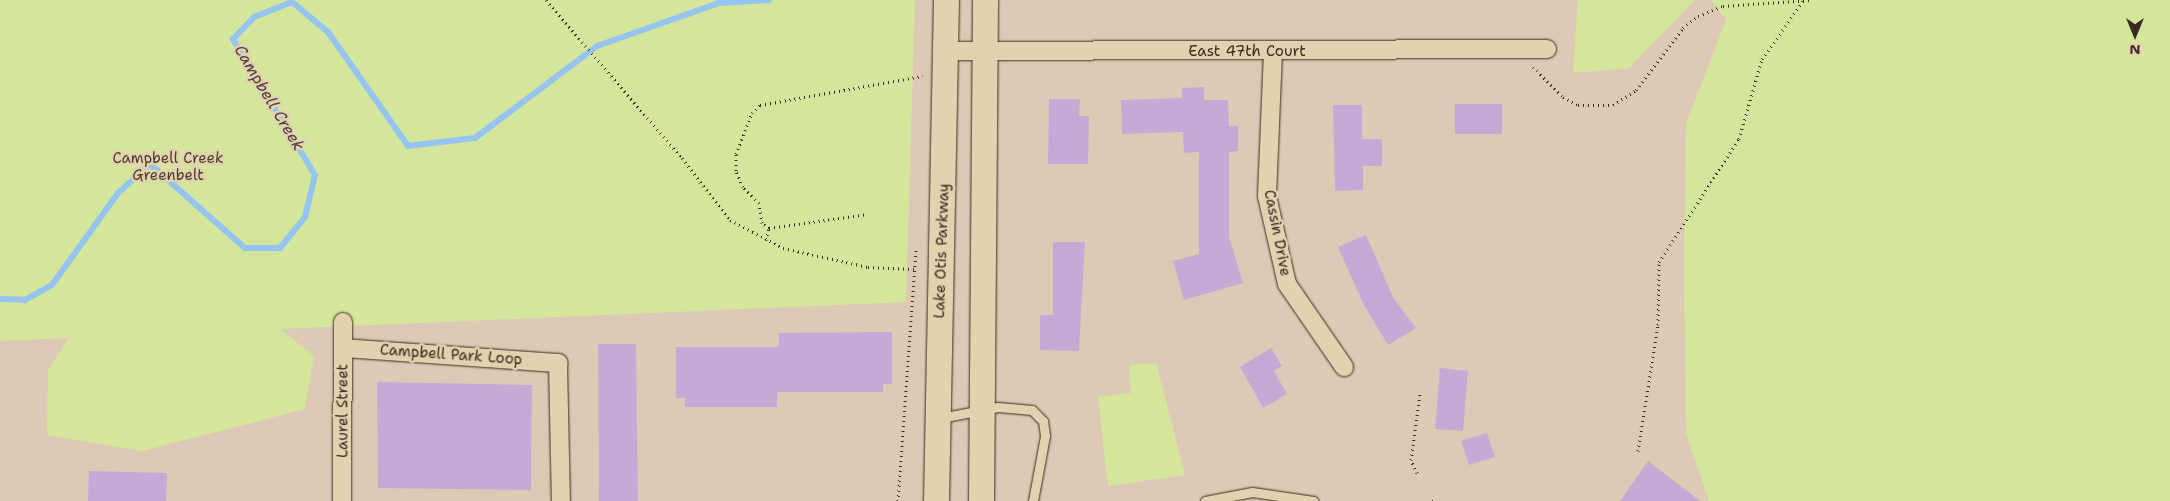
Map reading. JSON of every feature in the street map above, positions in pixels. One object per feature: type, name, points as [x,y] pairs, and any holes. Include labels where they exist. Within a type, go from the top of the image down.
[{"type":"main road","name":"Lake Otis Parkway","points":[[936,501],[940,418],[946,0]]},
{"type":"main road","points":[[981,501],[980,414],[985,0]]},
{"type":"street","name":"East 47th Court","points":[[946,51],[1273,52],[1547,49]]},
{"type":"street","name":"Cassin Drive","points":[[1273,52],[1267,196],[1287,284],[1344,367]]},
{"type":"street","name":"Laurel Street","points":[[342,501],[344,322]]},
{"type":"street","name":"Campbell Park Loop","points":[[343,348],[558,363],[562,501]]},
{"type":"lane","points":[[940,418],[980,414],[998,407],[1032,410],[1043,421],[1043,458],[1033,501]]},
{"type":"lane","points":[[1205,501],[1252,492],[1313,501]]},
{"type":"path","points":[[1521,50],[1563,97],[1601,108],[1636,90],[1683,28],[1698,16],[1723,6],[1811,0]]},
{"type":"path","points":[[546,1],[618,89],[682,158],[730,220],[783,248],[868,267],[914,269]]},
{"type":"path","points":[[1638,451],[1658,324],[1659,262],[1739,139],[1762,59],[1803,1]]},
{"type":"path","points":[[926,67],[926,85]]},
{"type":"path","points":[[868,214],[769,228],[762,223],[759,203],[743,187],[736,171],[736,154],[752,113],[760,105],[926,76]]},
{"type":"path","points":[[766,240],[769,228]]},
{"type":"path","points":[[898,501],[917,240]]},
{"type":"path","points":[[1416,473],[1411,460],[1420,393]]},
{"type":"green space","name":"Campbell Creek Greenbelt","points":[[0,0],[915,0],[906,302],[280,329],[314,356],[305,409],[142,451],[47,435],[48,370],[69,338],[0,341]]},
{"type":"green space","points":[[1578,0],[1695,0],[1629,68],[1573,73]]},
{"type":"green space","points":[[1711,0],[2170,0],[2170,501],[1709,501],[1686,433],[1684,266],[1686,124],[1726,20]]},
{"type":"green space","points":[[1156,363],[1185,475],[1108,486],[1098,397],[1131,393],[1129,365]]},
{"type":"building","points":[[1204,87],[1204,100],[1228,100],[1229,126],[1238,126],[1238,151],[1229,152],[1229,237],[1243,283],[1184,300],[1173,261],[1199,254],[1199,152],[1184,153],[1183,132],[1122,134],[1121,100],[1182,98],[1182,88]]},
{"type":"building","points":[[1049,99],[1080,99],[1079,116],[1089,116],[1088,164],[1048,164]]},
{"type":"building","points":[[1455,104],[1502,104],[1502,134],[1455,134]]},
{"type":"building","points":[[1333,105],[1362,105],[1362,139],[1382,139],[1382,166],[1363,166],[1363,190],[1335,191]]},
{"type":"building","points":[[1366,235],[1394,299],[1416,328],[1388,345],[1364,305],[1338,247]]},
{"type":"building","points":[[1053,242],[1085,242],[1079,351],[1040,350],[1040,315],[1053,315]]},
{"type":"building","points":[[892,332],[892,384],[883,384],[883,392],[777,392],[777,407],[685,407],[685,398],[676,398],[676,347],[779,347],[779,333]]},
{"type":"building","points":[[598,344],[636,344],[638,501],[599,501]]},
{"type":"building","points":[[1271,348],[1282,366],[1274,371],[1287,394],[1263,408],[1240,367]]},
{"type":"building","points":[[1440,368],[1468,371],[1463,431],[1435,429]]},
{"type":"building","points":[[377,382],[532,385],[531,490],[378,488]]},
{"type":"building","points":[[1487,433],[1495,457],[1469,465],[1461,441]]},
{"type":"building","points":[[1648,461],[1700,501],[1620,501]]},
{"type":"building","points":[[89,471],[167,473],[166,501],[88,501]]},
{"type":"waterway","name":"Campbell Creek","points":[[0,299],[25,300],[52,285],[118,193],[150,164],[245,248],[280,248],[305,217],[315,175],[233,39],[254,17],[292,2],[328,32],[408,146],[475,138],[597,46],[719,3],[769,0]]}]
